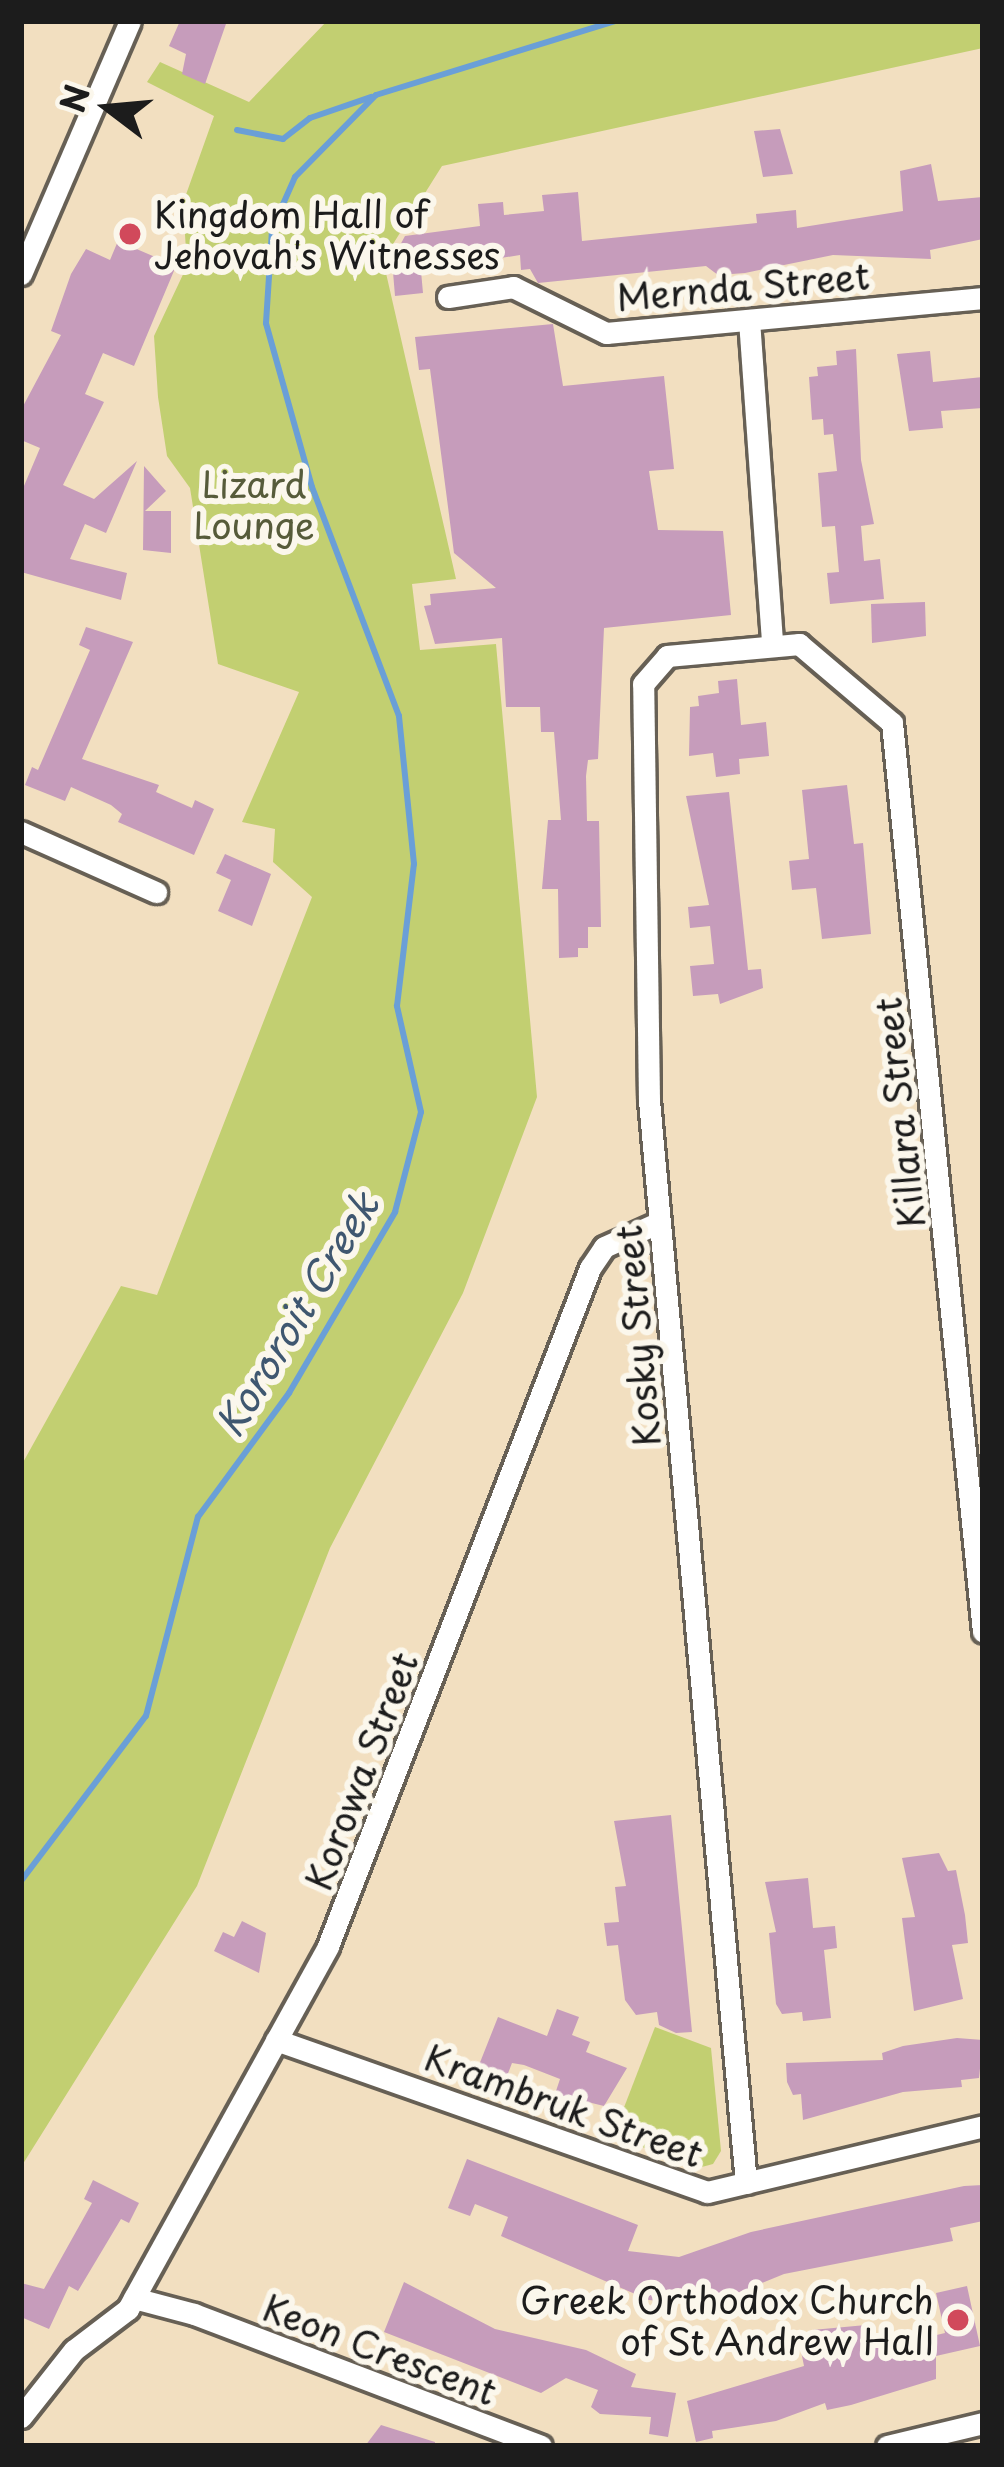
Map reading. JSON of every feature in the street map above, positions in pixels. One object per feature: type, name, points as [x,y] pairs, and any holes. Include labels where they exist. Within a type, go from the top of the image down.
[{"type":"street","points":[[21,274],[130,21]]},
{"type":"street","name":"Mernda Street","points":[[448,297],[513,287],[606,333],[983,298]]},
{"type":"street","points":[[749,320],[780,642]]},
{"type":"street","name":"Kosky Street","points":[[752,2182],[661,1233],[647,1032],[643,684],[667,656],[780,642]]},
{"type":"street","name":"Killara Street","points":[[780,642],[882,707],[896,739],[983,1631]]},
{"type":"street","points":[[21,832],[156,892]]},
{"type":"street","name":"Korowa Street","points":[[21,2417],[67,2357],[116,2323],[138,2290],[328,1946],[604,1247],[661,1233]]},
{"type":"street","name":"Krambruk Street","points":[[281,2031],[336,2058],[676,2186],[707,2192],[983,2126]]},
{"type":"street","name":"Keon Crescent","points":[[138,2290],[542,2446]]},
{"type":"street","points":[[887,2446],[983,2423]]},
{"type":"green space","name":"Lizard Lounge","points":[[327,21],[983,21],[983,48],[442,166],[383,260],[456,579],[412,584],[420,650],[496,644],[537,1097],[463,1293],[330,1548],[197,1886],[21,2167],[21,1466],[121,1286],[157,1295],[312,897],[273,862],[275,829],[242,822],[299,692],[218,664],[190,488],[167,456],[158,397],[154,336],[187,266],[183,203],[214,116],[147,82],[160,62],[249,102]]},
{"type":"green space","points":[[655,2027],[711,2048],[721,2151],[713,2164],[698,2168],[613,2136]]},
{"type":"building","points":[[180,21],[227,21],[205,84],[182,74],[186,54],[169,46]]},
{"type":"building","points":[[780,129],[793,174],[763,177],[754,131]]},
{"type":"building","points":[[931,164],[938,201],[983,197],[983,239],[930,250],[931,259],[833,255],[745,273],[718,275],[706,266],[538,283],[530,269],[521,270],[520,255],[421,271],[423,293],[395,296],[392,260],[405,236],[480,226],[478,204],[503,202],[504,215],[544,211],[542,195],[578,192],[582,241],[757,223],[756,214],[796,210],[797,228],[903,211],[900,171]]},
{"type":"building","points":[[118,241],[176,266],[134,366],[103,353],[85,394],[104,402],[63,485],[94,499],[137,461],[106,533],[85,524],[70,559],[127,573],[121,600],[21,572],[21,493],[40,448],[21,440],[21,410],[61,335],[51,331],[71,274],[86,249],[110,260]]},
{"type":"building","points":[[553,324],[563,386],[664,376],[674,469],[649,471],[658,530],[723,531],[731,615],[604,628],[598,759],[588,760],[586,776],[587,821],[599,821],[601,927],[588,927],[588,948],[578,948],[578,957],[559,958],[558,889],[542,889],[548,820],[561,820],[554,732],[541,732],[540,707],[506,707],[502,638],[435,644],[424,606],[431,605],[430,594],[496,588],[454,553],[430,369],[419,370],[415,337]]},
{"type":"building","points":[[856,349],[861,460],[874,524],[861,526],[864,561],[880,559],[884,599],[830,604],[827,573],[839,572],[835,526],[822,527],[818,473],[837,471],[833,434],[824,435],[823,419],[812,420],[809,377],[818,376],[817,367],[837,365],[836,351]]},
{"type":"building","points":[[930,351],[933,382],[983,377],[983,408],[941,411],[943,428],[909,431],[897,354]]},
{"type":"building","points":[[144,466],[166,491],[145,511],[171,511],[171,553],[143,550]]},
{"type":"building","points":[[925,602],[926,636],[872,643],[871,604]]},
{"type":"building","points":[[86,627],[133,642],[82,759],[159,785],[156,792],[192,808],[195,800],[214,809],[194,855],[118,822],[122,814],[111,805],[71,787],[65,801],[25,785],[32,767],[38,770],[90,650],[79,645]]},
{"type":"building","points":[[737,679],[741,725],[766,722],[769,756],[739,759],[740,774],[716,777],[713,753],[689,756],[690,707],[699,706],[698,696],[719,693],[718,681]]},
{"type":"building","points":[[847,785],[854,844],[863,843],[871,934],[822,939],[816,888],[792,890],[789,861],[809,859],[802,790]]},
{"type":"building","points":[[729,792],[748,970],[761,969],[763,988],[720,1004],[718,994],[693,996],[690,966],[714,964],[710,926],[690,928],[688,907],[709,905],[686,796]]},
{"type":"building","points":[[225,854],[271,874],[252,926],[218,911],[231,880],[216,873]]},
{"type":"building","points":[[671,1815],[692,2032],[676,2033],[659,2025],[657,2012],[636,2015],[625,2000],[618,1945],[607,1946],[604,1923],[619,1922],[615,1887],[626,1886],[614,1821]]},
{"type":"building","points":[[939,1853],[948,1871],[956,1870],[965,1915],[968,1943],[952,1945],[963,1999],[914,2011],[902,1918],[915,1917],[902,1858]]},
{"type":"building","points":[[808,1878],[813,1928],[835,1926],[837,1948],[824,1950],[831,2018],[803,2021],[802,2012],[782,2014],[776,2004],[769,1933],[776,1932],[765,1882]]},
{"type":"building","points":[[242,1921],[266,1933],[259,1973],[214,1951],[223,1932],[234,1937]]},
{"type":"building","points":[[557,2009],[579,2017],[572,2035],[590,2042],[586,2052],[627,2068],[604,2106],[555,2094],[560,2079],[524,2065],[512,2063],[507,2076],[479,2065],[498,2017],[547,2036]]},
{"type":"building","points":[[957,2038],[983,2040],[979,2078],[961,2080],[962,2087],[903,2092],[803,2120],[801,2094],[793,2095],[787,2082],[786,2063],[883,2060],[882,2053],[903,2046]]},
{"type":"building","points":[[467,2159],[638,2225],[628,2251],[679,2257],[751,2232],[964,2186],[983,2185],[983,2221],[950,2228],[953,2241],[784,2274],[705,2306],[649,2300],[501,2236],[508,2217],[475,2204],[470,2216],[448,2208]]},
{"type":"building","points":[[93,2180],[139,2203],[129,2223],[121,2219],[78,2291],[69,2286],[49,2329],[21,2317],[21,2283],[44,2289],[92,2203],[84,2199]]},
{"type":"building","points":[[404,2282],[495,2329],[586,2350],[636,2374],[631,2387],[676,2393],[668,2437],[649,2434],[651,2417],[600,2414],[591,2407],[598,2390],[566,2378],[541,2393],[384,2332]]},
{"type":"building","points":[[967,2286],[980,2346],[936,2356],[936,2379],[851,2405],[827,2410],[825,2403],[776,2421],[712,2431],[713,2438],[696,2442],[687,2401],[804,2366],[800,2346],[814,2342],[812,2330],[866,2325],[871,2346],[882,2348],[945,2333],[936,2293]]},
{"type":"building","points":[[381,2425],[435,2442],[435,2446],[365,2446]]},
{"type":"waterway","name":"Kororoit Creek","points":[[21,1881],[146,1716],[198,1517],[289,1393],[395,1212],[421,1112],[397,1006],[414,864],[399,716],[312,487],[266,323],[272,229],[295,177],[376,95],[615,21]]},
{"type":"waterway","points":[[237,130],[283,139],[310,118],[371,97]]},
{"type":"place","name":"Kingdom Hall of Jehovah's Witnesses","points":[[130,234]]},
{"type":"place","name":"Greek Orthodox Church of St Andrew Hall","points":[[958,2320]]}]
